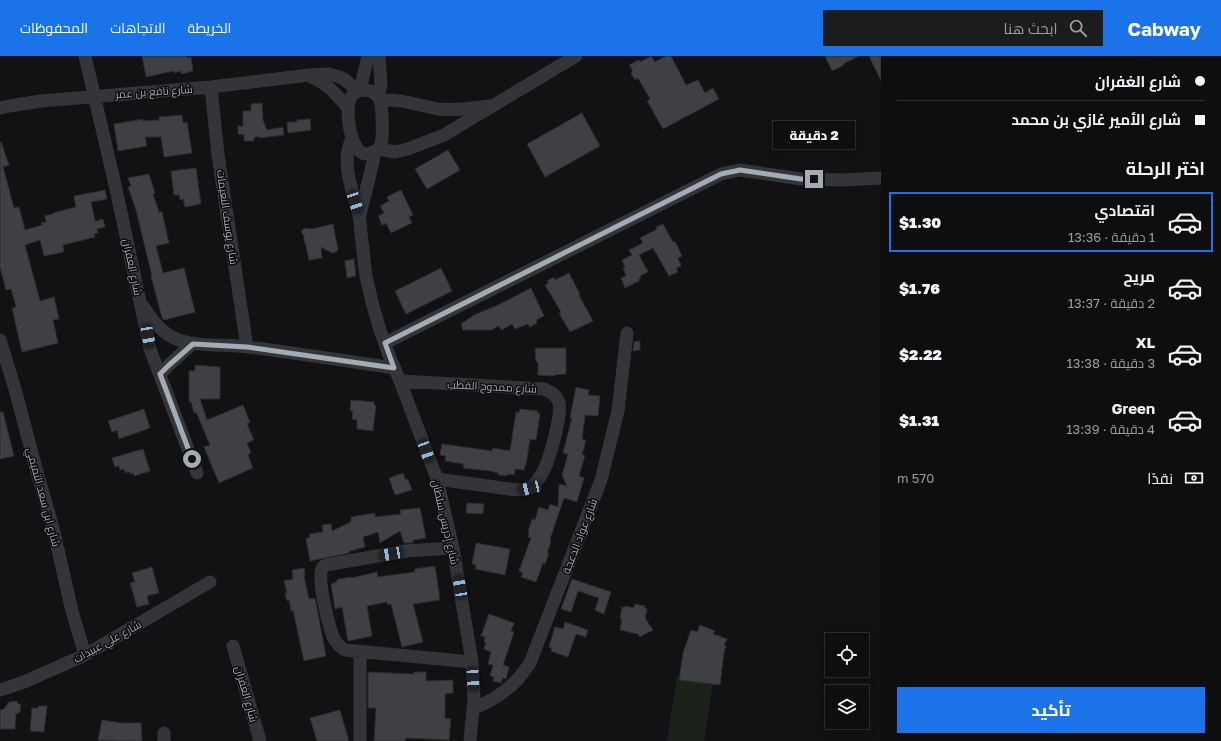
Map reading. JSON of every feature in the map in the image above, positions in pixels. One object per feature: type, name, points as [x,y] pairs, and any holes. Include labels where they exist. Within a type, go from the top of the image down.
[{"type":"street","name":"شارع الغفران","points":[[85,56],[132,258],[150,349],[197,473]]},
{"type":"street","points":[[368,56],[359,91],[350,99],[348,108],[354,145],[360,152],[366,154],[376,150],[395,152],[408,149],[444,135],[576,56]]},
{"type":"street","points":[[379,56],[381,84],[379,98],[408,101],[438,109],[449,110],[492,106]]},
{"type":"street","name":"شارع نافع بن عمر","points":[[0,108],[41,101],[211,87],[328,74],[344,79],[359,91],[370,91],[379,98]]},
{"type":"street","points":[[309,75],[331,88],[348,108]]},
{"type":"street","name":"شارع يوسف النعيمات","points":[[211,87],[218,155],[247,347]]},
{"type":"street","name":"شارع إدريس سلطان","points":[[360,217],[376,150],[381,145],[382,133],[379,98]]},
{"type":"street","name":"شارع إدريس سلطان","points":[[352,138],[348,152],[349,178],[360,217],[366,277],[385,343],[437,479],[453,548],[472,662],[474,708],[470,741]]},
{"type":"street","points":[[385,343],[721,174],[740,170],[801,179],[843,180],[881,178]]},
{"type":"street","points":[[141,302],[148,313],[166,332],[174,338],[193,344],[247,347],[394,368]]},
{"type":"street","name":"شارع عواد الدعجة","points":[[474,708],[508,689],[522,676],[530,663],[600,480],[618,411],[627,333]]},
{"type":"street","name":"شارع ابن سعد التميمي","points":[[0,340],[53,528],[72,611],[85,655]]},
{"type":"street","points":[[160,374],[193,344]]},
{"type":"street","name":"شارع ممدوح القطب","points":[[400,381],[544,389],[552,392],[557,397],[560,404],[559,416],[545,469],[530,488],[520,490],[509,489],[437,479]]},
{"type":"street","points":[[453,548],[406,551],[330,563],[323,567],[321,572],[326,614],[332,632],[339,646],[345,650],[472,662]]},
{"type":"street","name":"شارع علي عبيدات","points":[[0,690],[24,682],[85,655],[210,582]]},
{"type":"street","name":"شارع الغفران","points":[[233,646],[260,741]]},
{"type":"street","points":[[360,652],[360,741]]},
{"type":"shaded area","points":[[677,677],[713,683],[704,741],[667,741]]},
{"type":"building","points":[[142,56],[191,57],[193,71],[181,74],[181,71],[174,73],[174,71],[146,77]]},
{"type":"building","points":[[651,56],[655,62],[666,56],[671,56],[686,85],[698,80],[705,93],[713,88],[719,99],[663,129],[647,101],[650,99],[638,78],[635,80],[631,73],[633,71],[629,65],[639,60],[640,62]]},
{"type":"building","points":[[825,56],[859,56],[832,71]]},
{"type":"building","points":[[869,56],[881,56],[881,81]]},
{"type":"building","points":[[262,103],[263,120],[267,130],[283,127],[284,135],[259,138],[259,136],[254,138],[254,141],[244,141],[244,135],[238,134],[238,126],[243,126],[243,111],[251,111],[251,104]]},
{"type":"building","points":[[582,113],[600,146],[545,177],[527,144]]},
{"type":"building","points":[[182,115],[183,123],[187,122],[192,153],[164,157],[161,137],[145,137],[147,146],[118,151],[114,124],[143,119],[143,121],[159,120],[159,117]]},
{"type":"building","points":[[310,119],[311,130],[288,133],[287,122],[297,122],[297,120]]},
{"type":"building","points":[[0,142],[9,165],[3,167],[14,208],[19,207],[25,230],[42,225],[41,223],[46,222],[45,216],[76,207],[74,196],[105,190],[107,199],[91,202],[95,221],[103,219],[105,227],[97,229],[98,233],[94,234],[95,237],[63,245],[64,252],[44,256],[40,240],[25,245],[40,301],[54,297],[59,319],[53,320],[58,343],[22,352],[12,308],[16,307],[11,289],[6,290],[0,267]]},
{"type":"building","points":[[448,150],[460,170],[427,189],[415,169]]},
{"type":"building","points":[[196,168],[201,204],[185,207],[183,199],[180,200],[179,195],[174,195],[171,171]]},
{"type":"building","points":[[149,174],[155,193],[153,194],[159,212],[162,212],[169,243],[156,246],[163,273],[184,268],[195,312],[164,320],[162,318],[151,276],[136,210],[128,187],[131,186],[128,178]]},
{"type":"building","points":[[401,190],[413,215],[409,217],[412,223],[391,233],[386,223],[382,225],[378,216],[384,213],[380,206],[389,201],[387,197]]},
{"type":"building","points":[[333,224],[338,250],[332,253],[321,247],[322,258],[309,260],[304,236],[301,232],[303,229],[312,229]]},
{"type":"building","points":[[663,224],[673,242],[675,241],[682,256],[678,258],[681,266],[676,268],[678,272],[669,276],[653,248],[639,255],[648,272],[640,276],[641,278],[638,280],[639,281],[625,288],[621,278],[626,276],[623,268],[625,267],[622,260],[632,255],[629,250],[643,243],[640,238]]},
{"type":"building","points":[[354,259],[356,276],[347,278],[345,261]]},
{"type":"building","points":[[441,268],[452,291],[406,314],[395,291]]},
{"type":"building","points":[[569,273],[593,321],[570,332],[559,313],[561,312],[545,285],[549,283],[547,281],[554,277],[555,280]]},
{"type":"building","points":[[531,288],[544,316],[536,320],[537,323],[530,327],[528,324],[515,329],[512,324],[502,330],[498,326],[492,330],[463,330],[461,324],[474,315],[498,305]]},
{"type":"building","points":[[640,341],[640,350],[633,351],[634,342]]},
{"type":"building","points":[[535,348],[566,348],[566,374],[554,376],[538,375],[538,362],[536,362]]},
{"type":"building","points":[[195,365],[220,367],[220,399],[200,399],[207,420],[243,405],[250,422],[247,424],[254,440],[247,443],[251,453],[248,455],[253,468],[219,483],[204,447],[210,445],[196,412],[194,413],[191,402],[189,402],[189,371],[195,371]]},
{"type":"building","points":[[576,387],[589,390],[588,395],[600,396],[598,416],[585,415],[582,439],[586,440],[582,455],[585,455],[579,476],[584,478],[577,502],[564,498],[551,536],[551,542],[547,553],[549,553],[545,564],[543,563],[536,582],[521,577],[523,573],[519,571],[531,538],[528,537],[528,532],[532,519],[535,520],[539,507],[548,510],[550,504],[558,507],[559,484],[567,486],[562,475],[568,454],[563,453],[572,418],[570,418]]},
{"type":"building","points":[[351,400],[374,402],[374,405],[376,406],[373,431],[357,429],[357,420],[352,419],[353,411],[350,411]]},
{"type":"building","points":[[144,409],[150,428],[119,439],[117,430],[112,432],[108,421]]},
{"type":"building","points":[[520,409],[538,411],[537,413],[540,414],[536,440],[530,439],[524,470],[515,469],[514,475],[498,475],[498,473],[490,471],[463,468],[464,464],[445,461],[446,456],[440,455],[442,444],[492,451],[493,448],[510,451],[516,412],[519,413]]},
{"type":"building","points":[[0,412],[3,412],[14,456],[0,459]]},
{"type":"building","points":[[143,449],[150,471],[134,476],[133,473],[130,474],[129,471],[125,473],[124,469],[120,470],[119,466],[115,467],[112,458]]},
{"type":"building","points":[[403,473],[406,480],[408,479],[412,490],[395,495],[389,478]]},
{"type":"building","points":[[467,503],[484,504],[483,514],[466,513]]},
{"type":"building","points":[[420,508],[426,538],[413,540],[413,543],[404,543],[400,531],[380,543],[378,532],[363,537],[365,547],[350,551],[349,553],[310,561],[306,538],[310,538],[309,534],[323,532],[322,525],[331,524],[332,531],[351,522],[351,517],[375,513],[375,517],[401,514],[400,510]]},
{"type":"building","points":[[476,543],[510,549],[505,575],[475,569],[476,565],[472,564]]},
{"type":"building","points":[[435,566],[440,600],[413,604],[423,642],[402,647],[391,604],[388,605],[387,602],[367,606],[372,636],[348,641],[342,607],[335,609],[331,584],[336,582],[338,579],[351,578],[377,572],[378,577],[415,572],[414,569]]},
{"type":"building","points":[[152,567],[159,593],[147,596],[149,604],[137,607],[130,583],[135,582],[132,573]]},
{"type":"building","points":[[304,568],[304,576],[309,599],[315,598],[326,656],[304,661],[293,610],[291,611],[289,600],[287,601],[285,593],[287,593],[284,581],[293,579],[292,570]]},
{"type":"building","points":[[572,579],[611,592],[604,614],[595,610],[599,598],[578,591],[571,612],[561,609]]},
{"type":"building","points":[[635,604],[645,606],[644,608],[647,609],[645,618],[653,630],[640,637],[638,634],[620,630],[622,607],[624,608],[625,606],[634,608]]},
{"type":"building","points":[[489,614],[514,623],[511,631],[514,632],[503,665],[509,667],[506,679],[503,678],[501,683],[493,681],[494,677],[490,676],[493,665],[488,664],[491,652],[484,649],[486,643],[484,642],[485,637],[481,636]]},
{"type":"building","points":[[565,622],[588,630],[586,637],[576,634],[568,657],[551,651],[552,648],[549,647],[555,627],[563,629]]},
{"type":"building","points":[[700,625],[715,631],[713,634],[727,639],[724,645],[726,646],[720,685],[679,680],[683,653],[691,630],[697,632]]},
{"type":"building","points":[[368,672],[414,674],[414,672],[426,672],[426,681],[453,680],[453,693],[445,694],[445,718],[451,719],[449,740],[406,738],[405,741],[374,741],[376,708],[368,708]]},
{"type":"building","points":[[17,701],[18,704],[21,704],[20,712],[16,714],[15,729],[0,729],[0,710],[4,709],[9,702]]},
{"type":"building","points":[[39,706],[47,706],[44,732],[30,731],[32,708],[38,708]]},
{"type":"building","points":[[340,710],[349,741],[317,741],[310,718]]},
{"type":"building","points":[[102,720],[122,723],[141,723],[142,741],[98,740]]},
{"type":"route","points":[[192,459],[160,374],[193,344],[247,347],[394,368],[385,343],[721,174],[740,170],[801,179],[814,179]]}]
